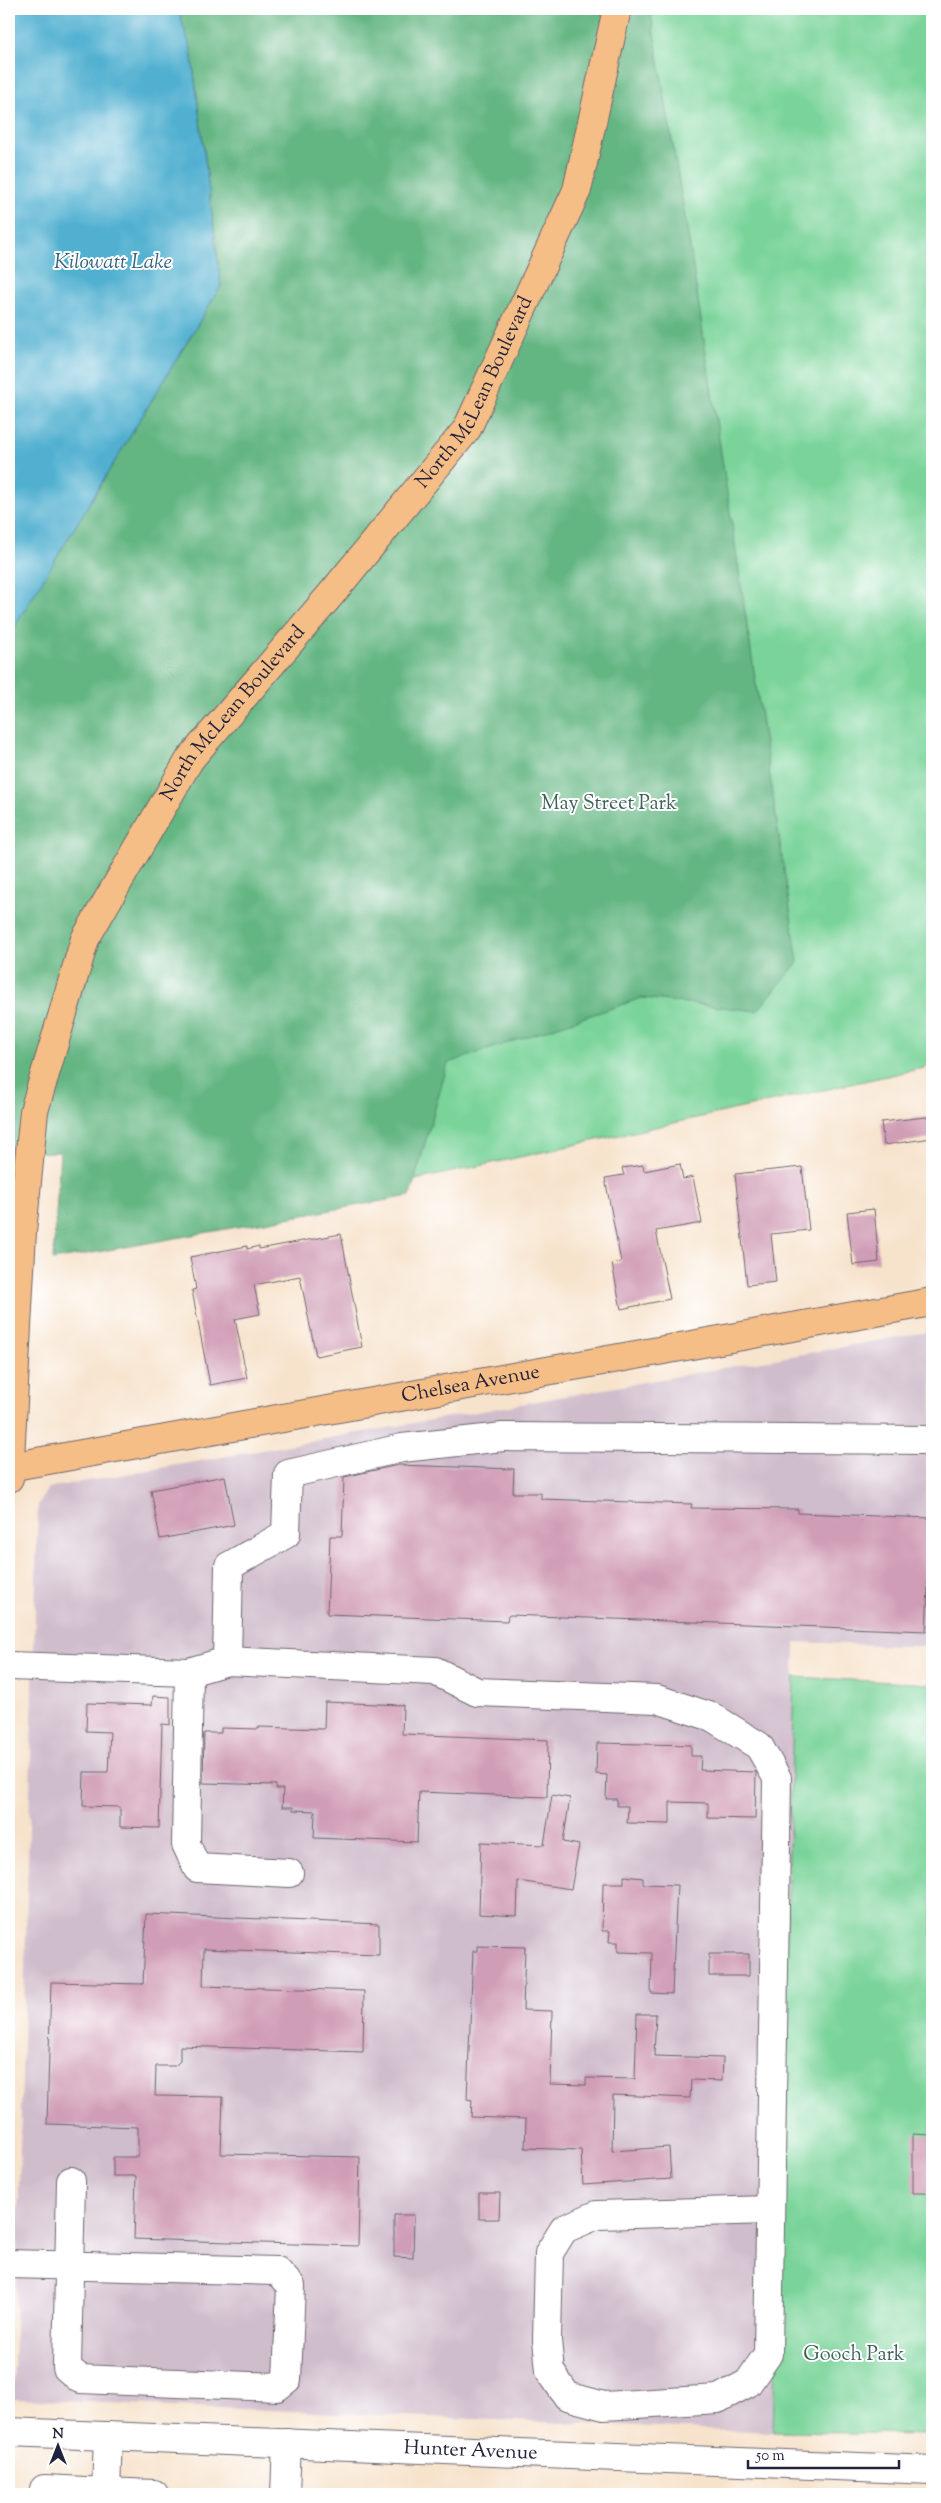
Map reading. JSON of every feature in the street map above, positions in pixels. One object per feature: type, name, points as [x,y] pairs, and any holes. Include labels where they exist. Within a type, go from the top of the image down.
[{"type":"main road","name":"North McLean Boulevard","points":[[9,1478],[22,1232],[34,1111],[85,939],[190,759],[333,592],[467,428],[576,190],[617,9]]},
{"type":"main road","name":"Chelsea Avenue","points":[[9,1467],[932,1302]]},
{"type":"street","points":[[227,1661],[229,1566],[286,1534],[288,1474],[402,1448],[503,1437],[932,1440]]},
{"type":"street","points":[[9,1666],[189,1672],[227,1661],[435,1671],[477,1692],[657,1699],[712,1717],[759,1746],[777,1778],[768,2354],[748,2383],[718,2399],[604,2406],[568,2396],[550,2371],[547,2340],[549,2253],[564,2229],[597,2215],[770,2210]]},
{"type":"street","points":[[189,1672],[186,1844],[197,1868],[289,1873]]},
{"type":"street","points":[[9,2264],[70,2266],[277,2270],[291,2286],[287,2379],[277,2387],[80,2379],[67,2368],[70,2266],[71,2181]]},
{"type":"street","name":"Hunter Avenue","points":[[9,2432],[932,2470]]},
{"type":"street","points":[[106,2493],[108,2436]]},
{"type":"street","points":[[285,2494],[287,2443]]},
{"type":"street","points":[[44,2489],[154,2494]]},
{"type":"shaded area","points":[[932,1331],[932,1647],[795,1642],[773,2432],[13,2399],[38,1505],[48,1488]]},
{"type":"green space","points":[[178,9],[650,9],[690,247],[798,962],[757,1011],[642,998],[448,1063],[410,1196],[53,1260],[60,1152],[9,1153],[9,636],[221,286],[191,49]]},
{"type":"green space","name":"May Street Park","points":[[640,9],[932,9],[932,1066],[53,1260]]},
{"type":"green space","name":"Gooch Park","points":[[794,1677],[932,1684],[932,2434],[773,2432]]},
{"type":"water","name":"Kilowatt Lake","points":[[9,9],[178,9],[191,49],[221,286],[9,636]]},
{"type":"building","points":[[932,1117],[932,1138],[884,1145],[881,1122]]},
{"type":"building","points":[[680,1164],[683,1179],[693,1177],[702,1223],[656,1231],[670,1299],[621,1309],[612,1264],[621,1262],[605,1178],[624,1175],[622,1168],[643,1165],[644,1171]]},
{"type":"building","points":[[802,1167],[809,1230],[771,1234],[776,1282],[747,1285],[735,1174]]},
{"type":"building","points":[[874,1209],[879,1262],[853,1265],[847,1212]]},
{"type":"building","points":[[341,1234],[362,1347],[316,1356],[300,1276],[254,1285],[260,1314],[235,1319],[247,1378],[210,1385],[192,1290],[196,1289],[190,1257],[247,1246],[247,1249],[259,1246],[259,1249]]},
{"type":"building","points":[[398,1465],[514,1469],[513,1493],[541,1493],[541,1499],[692,1504],[691,1508],[798,1509],[798,1513],[931,1518],[926,1631],[510,1615],[507,1621],[327,1614],[330,1536],[342,1536],[344,1477]]},
{"type":"building","points":[[225,1476],[234,1525],[160,1539],[151,1490]]},
{"type":"building","points":[[153,1696],[170,1697],[170,1725],[162,1724],[159,1828],[120,1827],[120,1807],[83,1806],[84,1772],[108,1772],[110,1732],[86,1731],[87,1703],[152,1705]]},
{"type":"building","points":[[325,1702],[403,1705],[402,1734],[548,1740],[547,1797],[419,1792],[417,1842],[314,1838],[315,1811],[293,1810],[293,1807],[282,1807],[283,1789],[276,1789],[276,1785],[203,1783],[204,1733],[221,1733],[221,1728],[324,1729]]},
{"type":"building","points":[[597,1743],[691,1745],[691,1756],[701,1756],[700,1770],[756,1772],[755,1819],[708,1818],[708,1803],[670,1802],[670,1824],[627,1823],[628,1806],[617,1806],[617,1799],[606,1799],[607,1775],[596,1774]]},
{"type":"building","points":[[552,1795],[570,1798],[563,1842],[579,1845],[571,1889],[518,1881],[517,1916],[479,1914],[481,1842],[544,1845]]},
{"type":"building","points":[[624,1876],[643,1878],[643,1884],[677,1885],[672,1994],[651,1993],[652,1953],[618,1952],[618,1942],[609,1942],[610,1931],[602,1931],[603,1883],[624,1883]]},
{"type":"building","points":[[146,1914],[379,1924],[379,1955],[204,1949],[203,1986],[364,1991],[363,2052],[180,2046],[180,2061],[175,2066],[156,2066],[155,2096],[223,2097],[221,2154],[360,2157],[358,2246],[134,2239],[136,2176],[113,2176],[113,2157],[138,2157],[138,2127],[47,2124],[51,1982],[143,1984]]},
{"type":"building","points":[[477,1946],[525,1947],[523,2010],[552,2011],[550,2084],[586,2085],[586,2078],[635,2079],[637,2014],[656,2014],[654,2056],[723,2058],[722,2081],[691,2080],[690,2098],[613,2095],[612,2151],[669,2147],[671,2179],[583,2185],[581,2150],[525,2148],[526,2119],[471,2117],[472,2100],[467,2099],[473,1951],[477,1951]]},
{"type":"building","points":[[709,1954],[749,1954],[749,1976],[709,1976]]},
{"type":"building","points":[[913,2134],[932,2135],[932,2193],[913,2193]]},
{"type":"building","points":[[479,2193],[500,2193],[499,2219],[479,2219]]},
{"type":"building","points":[[394,2215],[414,2215],[413,2258],[394,2257]]}]
